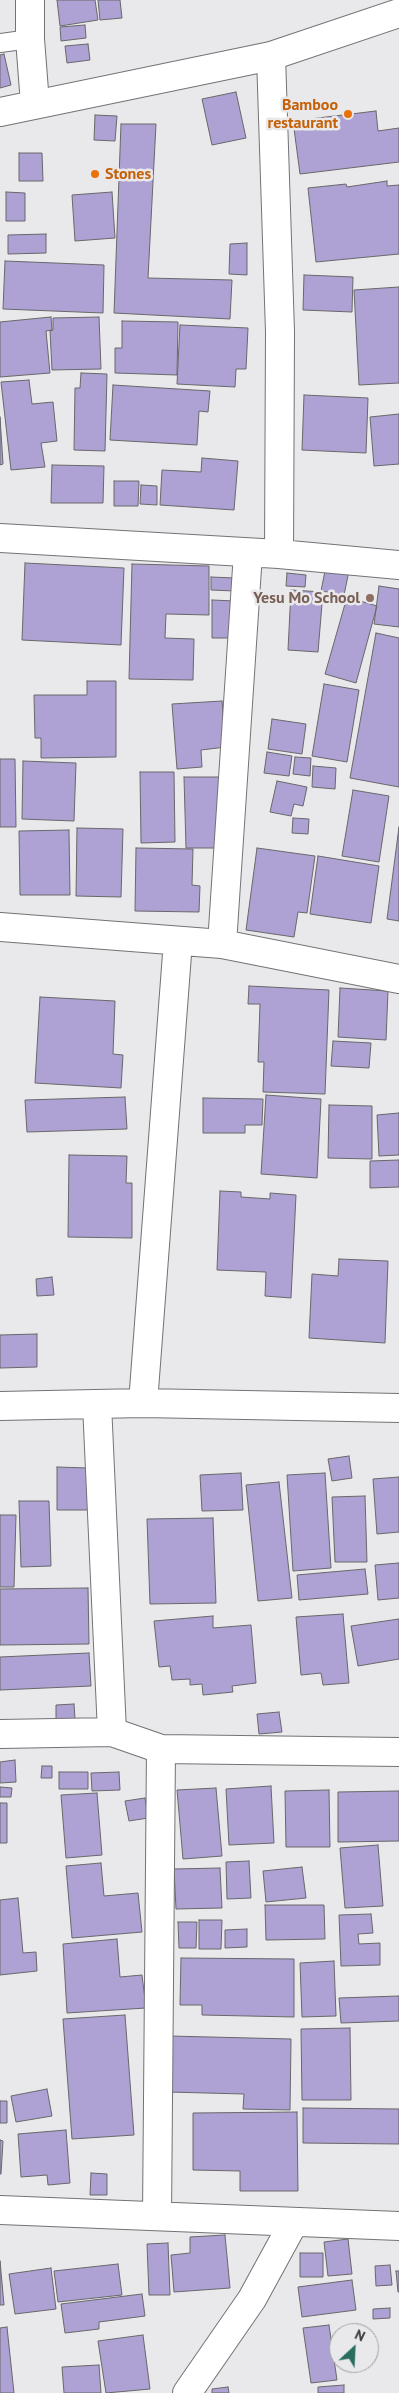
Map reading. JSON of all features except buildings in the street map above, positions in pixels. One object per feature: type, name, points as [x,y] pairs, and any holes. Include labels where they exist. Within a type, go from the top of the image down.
[{"type":"street","points":[[30,0],[30,39],[35,104]]},
{"type":"street","points":[[0,112],[272,56],[399,13]]},
{"type":"street","points":[[272,56],[280,332],[279,554]]},
{"type":"street","points":[[0,538],[279,554],[399,565]]},
{"type":"street","points":[[222,944],[248,553]]},
{"type":"street","points":[[0,927],[222,944],[399,979]]},
{"type":"street","points":[[143,1403],[178,941]]},
{"type":"street","points":[[0,1406],[143,1403],[399,1408]]},
{"type":"street","points":[[97,1404],[112,1732]]},
{"type":"street","points":[[0,1734],[112,1732],[161,1749],[399,1752]]},
{"type":"street","points":[[157,2216],[161,1749]]},
{"type":"street","points":[[0,2210],[399,2226]]},
{"type":"street","points":[[187,2393],[252,2299],[294,2222]]},
{"type":"lane","points":[[0,43],[30,39]]},
{"type":"place","name":"Bamboo restaurant","points":[[348,114]]},
{"type":"place","name":"Stones","points":[[95,174]]},
{"type":"place","name":"Yesu Mo School","points":[[370,598]]}]
